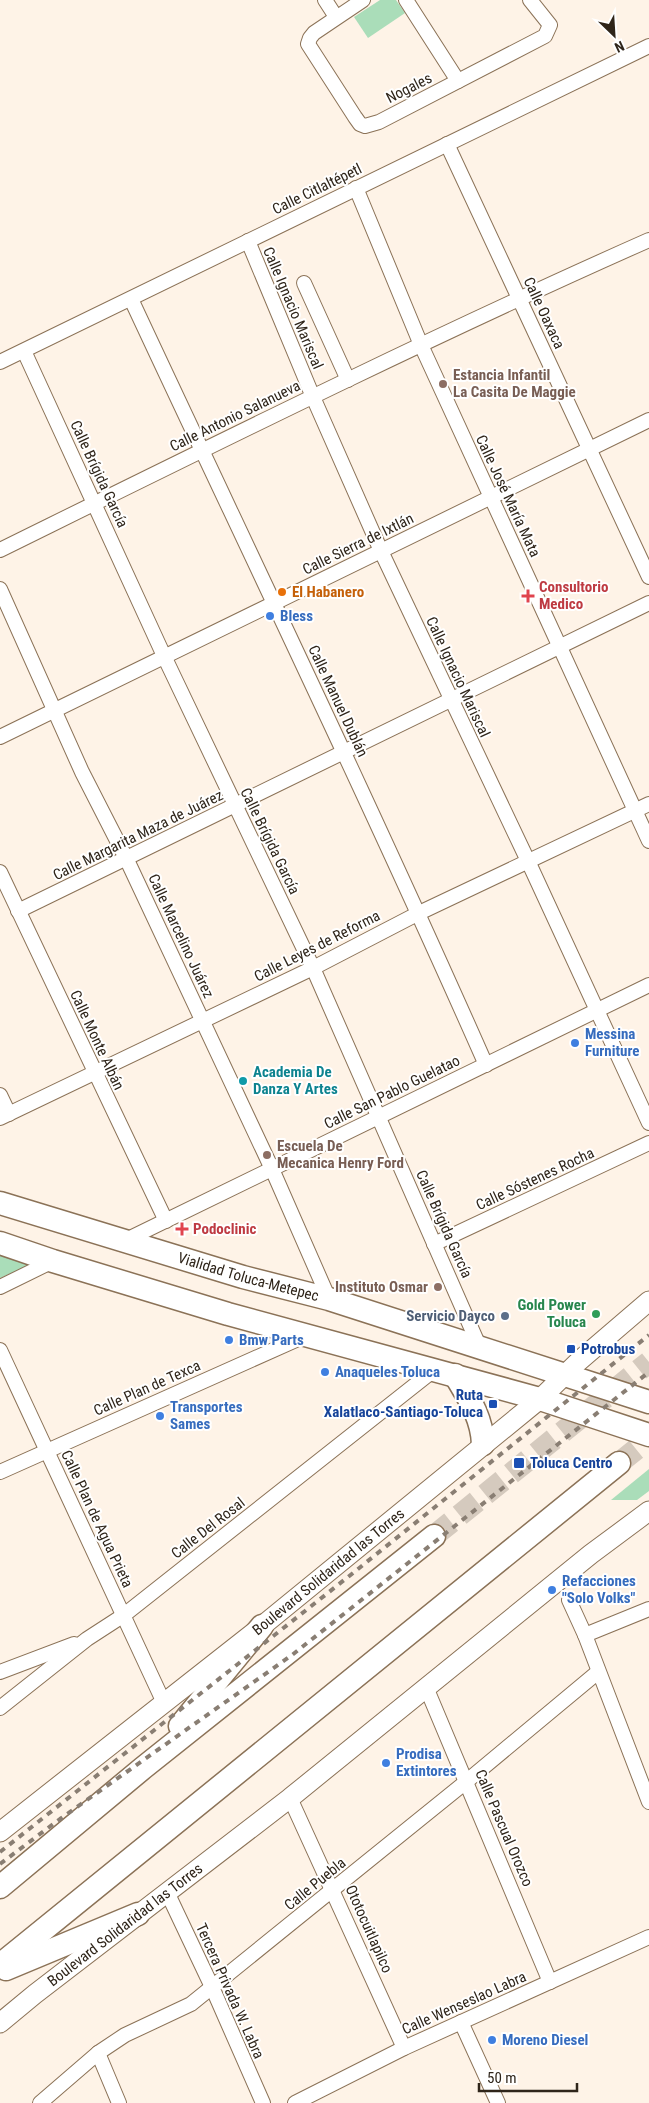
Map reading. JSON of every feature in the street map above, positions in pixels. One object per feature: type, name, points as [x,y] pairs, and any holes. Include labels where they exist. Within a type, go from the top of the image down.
[{"type":"highway","name":"Vialidad Toluca-Metepec","points":[[0,1204],[243,1277],[329,1299],[643,1400]]},
{"type":"highway","points":[[0,1243],[228,1314],[308,1334],[540,1399],[649,1435]]},
{"type":"highway","points":[[444,1372],[476,1411],[482,1432],[483,1444]]},
{"type":"highway","points":[[0,1965],[619,1463]]},
{"type":"highway","points":[[0,1887],[143,1768],[434,1536]]},
{"type":"highway","points":[[143,1768],[262,1626]]},
{"type":"highway","points":[[0,1972],[138,1914]]},
{"type":"main road","name":"Boulevard Solidaridad las Torres","points":[[0,1832],[262,1626],[540,1399],[579,1361],[649,1301]]},
{"type":"main road","name":"Boulevard Solidaridad las Torres","points":[[0,2023],[138,1914],[290,1798],[591,1554],[649,1511]]},
{"type":"street","points":[[325,0],[336,17],[363,0]]},
{"type":"street","points":[[406,0],[458,81]]},
{"type":"street","name":"Nogales","points":[[336,17],[314,33],[308,44],[360,124],[365,126],[379,122],[542,38],[548,32],[550,25],[530,0]]},
{"type":"street","name":"Calle Citlaltépetl","points":[[0,362],[649,46]]},
{"type":"street","name":"Calle Oaxaca","points":[[447,144],[649,577]]},
{"type":"street","name":"Calle José María Mata","points":[[356,188],[421,345],[490,499],[561,647],[649,841]]},
{"type":"street","name":"Calle Antonio Salanueva","points":[[0,550],[201,450],[520,297],[649,240]]},
{"type":"street","name":"Calle Ignacio Mariscal","points":[[248,241],[313,397],[381,552],[528,861],[649,1123]]},
{"type":"street","points":[[304,283],[348,380]]},
{"type":"street","name":"Calle Manuel Dublán","points":[[131,299],[419,913],[486,1064]]},
{"type":"street","name":"Calle Brígida García","points":[[24,351],[164,656],[313,968],[480,1348]]},
{"type":"street","name":"Calle Sierra de Ixtlán","points":[[0,737],[649,420]]},
{"type":"street","name":"Calle Marcelino Juárez","points":[[0,589],[82,772],[127,860],[203,1020],[272,1169],[329,1299]]},
{"type":"street","name":"Calle Margarita Maza de Juárez","points":[[18,911],[127,860],[649,603]]},
{"type":"street","name":"Calle Leyes de Reforma","points":[[4,1116],[313,968],[419,913],[649,804]]},
{"type":"street","name":"Calle Monte Albán","points":[[0,872],[94,1074],[166,1221]]},
{"type":"street","name":"Calle San Pablo Guelatao","points":[[123,1242],[649,985]]},
{"type":"street","points":[[0,1095],[4,1116]]},
{"type":"street","name":"Calle Sóstenes Rocha","points":[[434,1244],[649,1143]]},
{"type":"street","points":[[0,1286],[54,1261]]},
{"type":"street","name":"Calle Plan de Texca","points":[[0,1472],[308,1334]]},
{"type":"street","name":"Calle Plan de Agua Prieta","points":[[0,1350],[164,1703]]},
{"type":"street","name":"Calle Del Rosal","points":[[0,1708],[87,1639],[124,1615],[444,1372]]},
{"type":"street","points":[[569,1600],[585,1635],[598,1672],[644,1776],[649,1802]]},
{"type":"street","points":[[585,1635],[649,1609]]},
{"type":"street","points":[[0,1672],[87,1639]]},
{"type":"street","name":"Calle Puebla","points":[[40,2103],[98,2053],[125,2035],[191,2004],[334,1890],[598,1672]]},
{"type":"street","name":"Calle Pascual Orozco","points":[[426,1687],[550,1982]]},
{"type":"street","name":"Ototocuitlapilco","points":[[290,1798],[334,1890],[404,2048]]},
{"type":"street","name":"Tercera Privada W. Labra","points":[[167,1892],[212,1987],[263,2103]]},
{"type":"street","name":"Calle Wenseslao Labra","points":[[295,2103],[404,2048],[649,1938]]},
{"type":"street","points":[[462,2022],[498,2103]]},
{"type":"street","points":[[98,2053],[119,2103]]},
{"type":"green space","points":[[380,0],[396,0],[405,13],[368,38],[354,17]]},
{"type":"green space","points":[[0,1254],[30,1265],[0,1278]]},
{"type":"green space","points":[[649,1469],[649,1491],[637,1500],[611,1500]]},
{"type":"tunnel","points":[[434,1536],[649,1362]]},
{"type":"tunnel","points":[[619,1463],[649,1439]]},
{"type":"railway","points":[[0,1852],[348,1577],[649,1335]]},
{"type":"railway","points":[[0,1864],[60,1819],[292,1655],[649,1372]]},
{"type":"place","name":"Estancia Infantil La Casita De Maggie","points":[[443,384]]},
{"type":"place","name":"El Habanero","points":[[282,592]]},
{"type":"place","name":"Consultorio Medico","points":[[528,596]]},
{"type":"place","name":"Bless","points":[[270,616]]},
{"type":"place","name":"Messina Furniture","points":[[575,1043]]},
{"type":"place","name":"Academia De Danza Y Artes","points":[[243,1081]]},
{"type":"place","name":"Escuela De Mecanica Henry Ford","points":[[267,1155]]},
{"type":"place","name":"Podoclinic","points":[[182,1229]]},
{"type":"place","name":"Instituto Osmar","points":[[438,1287]]},
{"type":"place","name":"Gold Power Toluca","points":[[596,1314]]},
{"type":"place","name":"Servicio Dayco","points":[[505,1316]]},
{"type":"place","name":"Bmw Parts","points":[[229,1340]]},
{"type":"place","name":"Potrobus","points":[[571,1349]]},
{"type":"place","name":"Anaqueles Toluca","points":[[325,1372]]},
{"type":"place","name":"Ruta Xalatlaco-Santiago-Toluca","points":[[493,1404]]},
{"type":"place","name":"Transportes Sames","points":[[160,1416]]},
{"type":"place","name":"Toluca Centro","points":[[519,1463]]},
{"type":"place","name":"Refacciones \"Solo Volks\"","points":[[552,1590]]},
{"type":"place","name":"Prodisa Extintores","points":[[386,1763]]},
{"type":"place","name":"Moreno Diesel","points":[[492,2040]]}]
